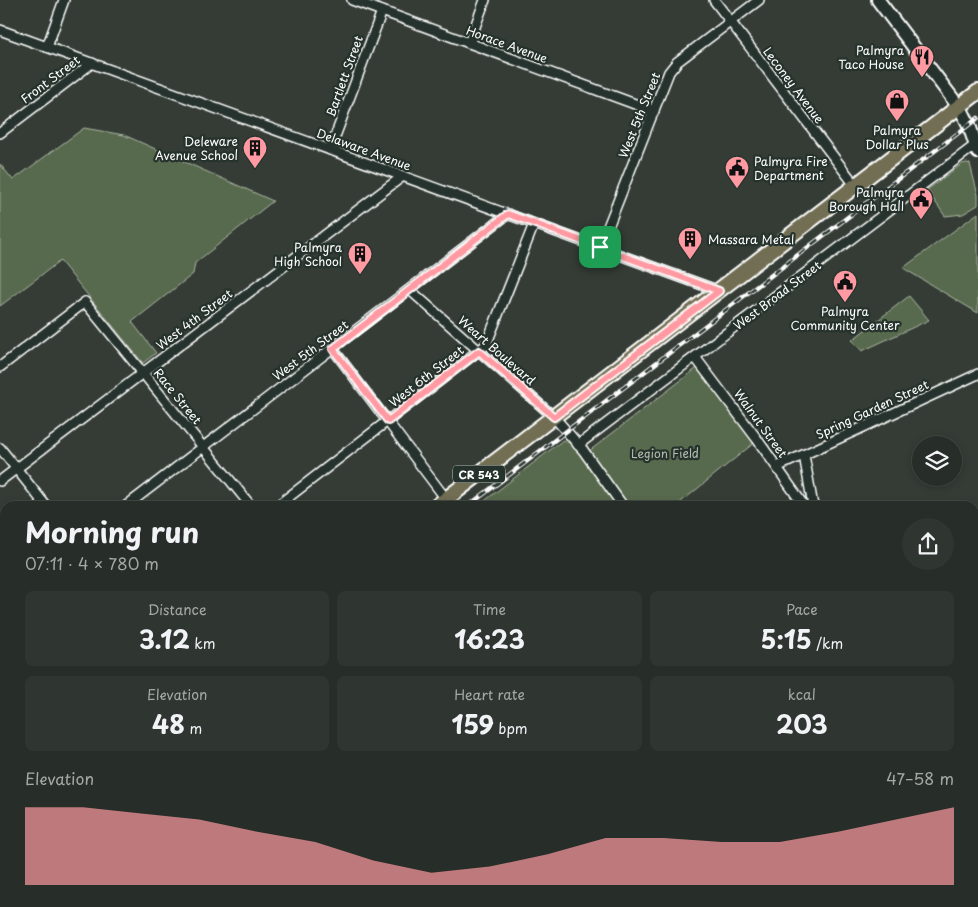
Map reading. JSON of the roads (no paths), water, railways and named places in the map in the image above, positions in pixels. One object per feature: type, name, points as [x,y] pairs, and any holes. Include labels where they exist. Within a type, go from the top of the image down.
[{"type":"main road","name":"CR 543","points":[[443,501],[978,92]]},
{"type":"street","points":[[47,47],[64,0]]},
{"type":"street","name":"Horace Avenue","points":[[352,0],[654,111]]},
{"type":"street","points":[[469,43],[485,0]]},
{"type":"street","name":"Leconey Avenue","points":[[714,0],[855,185]]},
{"type":"street","name":"West 5th Street","points":[[600,247],[669,72],[675,65],[759,0]]},
{"type":"street","points":[[878,0],[959,106],[967,120],[977,146]]},
{"type":"street","name":"Bartlett Street","points":[[330,150],[382,11]]},
{"type":"street","name":"Delaware Avenue","points":[[0,30],[719,291]]},
{"type":"street","name":"Front Street","points":[[0,133],[92,63]]},
{"type":"street","name":"West Broad Street","points":[[578,445],[977,146]]},
{"type":"street","name":"West 4th Street","points":[[0,481],[403,176]]},
{"type":"street","name":"West 5th Street","points":[[133,501],[508,214]]},
{"type":"street","name":"West 6th Street","points":[[284,501],[486,345],[534,224]]},
{"type":"street","name":"Weart Boulevard","points":[[410,290],[554,417],[578,445],[619,501]]},
{"type":"street","name":"Race Street","points":[[0,367],[86,302],[247,501]]},
{"type":"street","points":[[333,349],[388,421],[441,501]]},
{"type":"street","name":"Walnut Street","points":[[695,357],[778,467],[801,501]]},
{"type":"street","name":"Spring Garden Street","points":[[778,467],[978,374]]},
{"type":"street","points":[[0,448],[42,501]]},
{"type":"street","points":[[804,455],[812,501]]},
{"type":"railway","points":[[475,501],[978,118]]},
{"type":"place","name":"Palmyra Taco House","points":[[922,78]]},
{"type":"place","name":"Palmyra Dollar Plus","points":[[897,122]]},
{"type":"place","name":"Deleware Avenue School","points":[[255,169]]},
{"type":"place","name":"Palmyra Fire Department","points":[[737,189]]},
{"type":"place","name":"Palmyra Borough Hall","points":[[921,220]]},
{"type":"place","name":"Massara Metal","points":[[690,260]]},
{"type":"place","name":"Palmyra High School","points":[[360,275]]},
{"type":"place","name":"Palmyra Community Center","points":[[845,303]]},
{"type":"park label","name":"Legion Field","points":[[665,453]]}]
